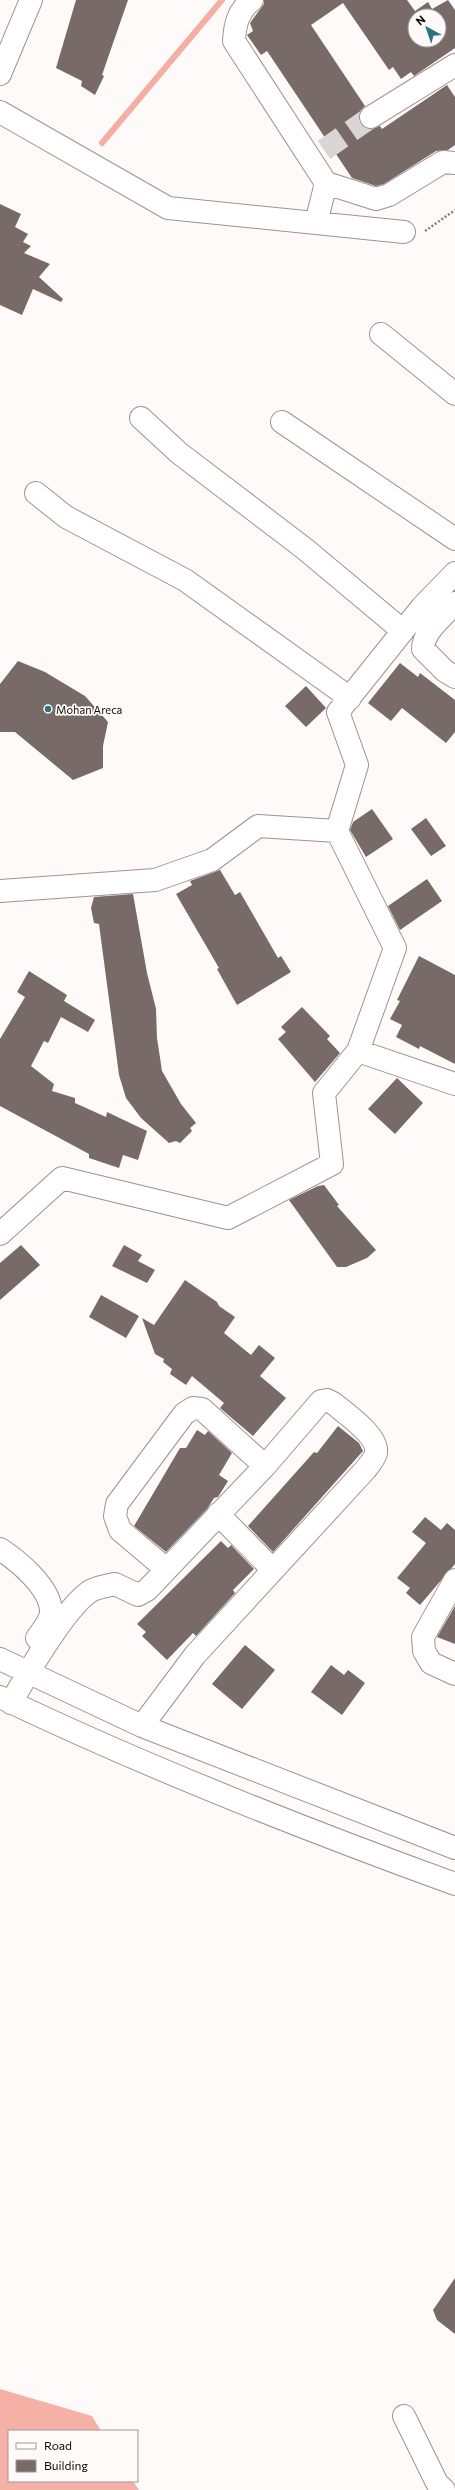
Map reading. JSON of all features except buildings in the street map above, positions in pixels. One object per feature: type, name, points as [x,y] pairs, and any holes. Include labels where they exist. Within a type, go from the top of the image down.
[{"type":"street","points":[[0,74],[31,0]]},
{"type":"street","points":[[252,0],[241,12],[234,25],[234,40],[317,154],[326,183],[316,223]]},
{"type":"street","points":[[371,117],[455,65]]},
{"type":"street","points":[[0,112],[168,208],[404,232]]},
{"type":"street","points":[[326,183],[376,199],[389,195],[443,162],[455,163]]},
{"type":"street","points":[[381,334],[455,394]]},
{"type":"street","points":[[141,418],[180,453],[305,549],[403,631]]},
{"type":"street","points":[[282,422],[455,539]]},
{"type":"street","points":[[36,493],[66,517],[185,580],[350,698]]},
{"type":"street","points":[[0,1234],[62,1178],[228,1218],[332,1164],[324,1093],[358,1051],[395,948],[337,830],[357,765],[338,712],[422,606],[455,573]]},
{"type":"street","points":[[455,603],[426,635],[423,643],[423,649],[445,671],[455,678]]},
{"type":"street","points":[[0,891],[155,880],[212,860],[258,826],[337,830]]},
{"type":"street","points":[[358,1051],[455,1084]]},
{"type":"street","points":[[16,1666],[89,1592],[115,1584],[138,1595],[147,1590],[265,1466],[321,1402],[327,1400],[364,1429],[376,1447],[376,1454],[366,1469],[195,1655],[142,1726]]},
{"type":"street","points":[[166,1569],[120,1530],[115,1516],[117,1504],[184,1414],[193,1408],[202,1409],[265,1466]]},
{"type":"street","points":[[218,1514],[273,1570]]},
{"type":"street","points":[[0,1549],[27,1569],[44,1592],[51,1609],[47,1622],[16,1666],[6,1700],[91,1741],[273,1816],[455,1884]]},
{"type":"street","points":[[455,1580],[423,1637],[424,1651],[431,1663],[455,1674]]},
{"type":"street","points":[[16,1666],[142,1726],[455,1848]]},
{"type":"street","points":[[273,1816],[288,1783]]},
{"type":"street","points":[[404,2416],[437,2483],[444,2490]]},
{"type":"path","points":[[404,232],[427,231],[455,210]]},
{"type":"shaded area","points":[[0,2389],[92,2416],[100,2430],[8,2430],[8,2482],[134,2482],[139,2490],[0,2490]]},
{"type":"waterway","points":[[102,143],[222,0]]},
{"type":"tunnel","points":[[324,150],[371,117]]},
{"type":"place","name":"Mohan Areca","points":[[48,709]]}]
